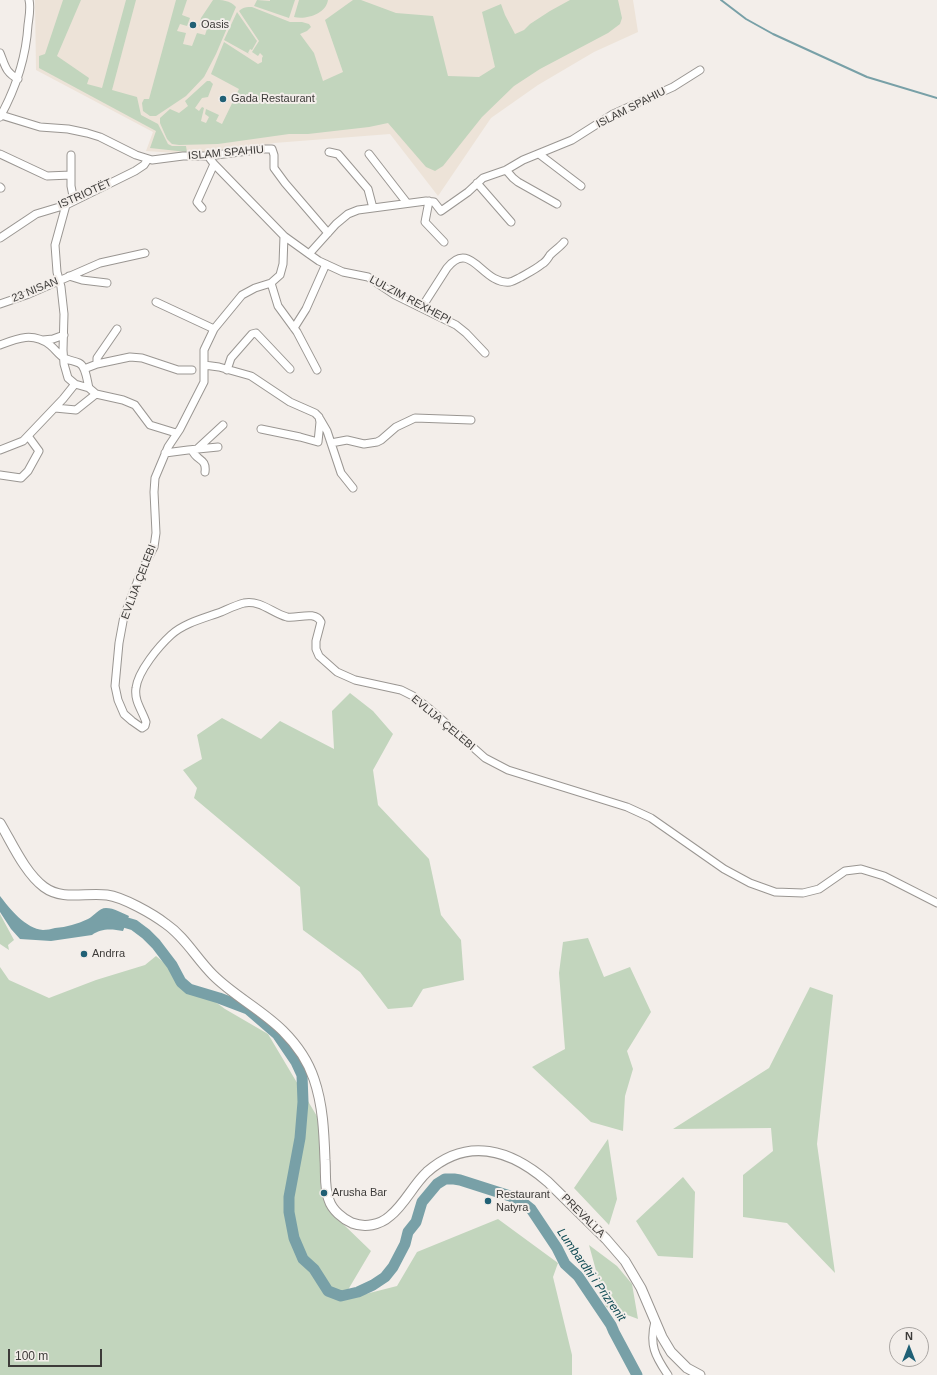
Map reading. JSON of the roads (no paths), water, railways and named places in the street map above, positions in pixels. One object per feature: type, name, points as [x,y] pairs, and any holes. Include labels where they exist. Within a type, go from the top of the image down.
[{"type":"main road","name":"PREVALLA","points":[[0,823],[27,869],[45,888],[64,895],[111,896],[122,899],[166,924],[190,946],[214,976],[262,1012],[288,1037],[307,1062],[313,1076],[324,1129],[327,1196],[332,1206],[347,1220],[352,1223],[366,1226],[389,1218],[427,1172],[441,1162],[454,1156],[470,1151],[484,1150],[501,1154],[516,1160],[536,1172],[548,1182],[606,1239],[625,1261],[636,1279],[671,1352],[687,1368],[700,1375]]},
{"type":"street","points":[[28,0],[30,7],[27,40],[18,79],[1,116],[40,127],[68,129],[87,133],[100,137],[148,159]]},
{"type":"street","points":[[0,53],[2,63],[7,71],[10,75],[18,79]]},
{"type":"street","name":"ISLAM SPAHIU","points":[[429,201],[434,202],[441,211],[468,192],[477,183],[490,175],[506,170],[523,160],[572,140],[613,114],[673,87],[700,70]]},
{"type":"street","name":"ISLAM SPAHIU","points":[[148,159],[157,160],[183,156],[208,156],[272,149],[274,155],[274,168],[328,233]]},
{"type":"street","points":[[329,152],[338,154],[368,189],[373,208]]},
{"type":"street","points":[[0,154],[47,176],[71,175]]},
{"type":"street","points":[[369,154],[407,203]]},
{"type":"street","points":[[539,154],[581,186]]},
{"type":"street","points":[[71,155],[72,196],[74,201]]},
{"type":"street","points":[[208,156],[284,236],[283,264],[280,275],[272,283],[278,306],[294,328],[317,370]]},
{"type":"street","name":"ISTRIOTËT","points":[[0,238],[36,214],[66,205],[138,169],[144,165],[148,159]]},
{"type":"street","points":[[202,208],[197,202],[214,164]]},
{"type":"street","points":[[506,170],[518,182],[557,204]]},
{"type":"street","points":[[477,183],[511,222]]},
{"type":"street","points":[[309,254],[342,218],[348,214],[358,210],[429,201],[425,222],[444,242]]},
{"type":"street","points":[[66,205],[55,245],[57,272],[63,298],[64,364],[68,378],[75,384],[89,388],[96,394],[123,400],[135,405],[150,425],[176,434]]},
{"type":"street","name":"LULZIM REXHEPI","points":[[284,236],[326,264],[343,272],[368,277],[395,295],[422,307],[459,327],[485,353]]},
{"type":"street","points":[[422,307],[450,264],[459,258],[473,261],[482,271],[501,281],[512,282],[544,263],[564,242]]},
{"type":"street","name":"23 NISAN","points":[[0,304],[29,294],[100,263],[145,253]]},
{"type":"street","points":[[294,328],[306,309],[326,264]]},
{"type":"street","name":"23 NISAN","points":[[69,276],[82,280],[107,283]]},
{"type":"street","name":"EVLIJA ÇELEBI","points":[[272,283],[255,288],[242,295],[214,329],[204,350],[204,382],[180,430],[165,453],[155,478],[154,492],[156,533],[154,547],[141,572],[124,616],[116,668],[115,686],[118,700],[124,714],[138,726],[142,728],[145,726],[146,722],[136,699],[135,688],[139,677],[158,650],[172,634],[186,626],[244,603],[260,605],[287,617],[314,616],[321,622],[316,641],[316,650],[319,656],[337,672],[355,680],[387,686],[407,693],[431,710],[485,758],[508,770],[627,806],[651,818],[724,869],[750,883],[775,892],[803,894],[819,889],[845,870],[861,869],[884,876],[937,903]]},
{"type":"street","points":[[156,302],[214,329]]},
{"type":"street","points":[[97,364],[97,358],[117,329]]},
{"type":"street","points":[[227,370],[231,358],[252,334],[256,333],[290,369]]},
{"type":"street","points":[[43,340],[53,339],[64,335]]},
{"type":"street","points":[[0,345],[12,340],[29,337],[36,337],[43,340],[64,358],[81,364],[84,368],[89,388]]},
{"type":"street","points":[[84,368],[130,357],[142,358],[178,370],[192,370]]},
{"type":"street","points":[[204,365],[251,376],[269,387],[275,393],[319,417],[327,431],[341,473],[353,488]]},
{"type":"street","points":[[0,450],[23,441],[53,411],[75,384]]},
{"type":"street","points":[[53,411],[76,410],[96,394]]},
{"type":"street","points":[[261,429],[318,442],[319,417]]},
{"type":"street","points":[[331,443],[347,440],[364,444],[377,442],[396,427],[415,418],[471,420]]},
{"type":"street","points":[[194,450],[223,425]]},
{"type":"street","points":[[0,475],[21,478],[28,471],[39,451],[28,436]]},
{"type":"street","points":[[165,453],[218,447]]},
{"type":"street","points":[[194,450],[194,455],[204,462],[206,467],[205,472]]},
{"type":"street","points":[[655,1321],[652,1332],[652,1344],[656,1356],[668,1375]]},
{"type":"water","points":[[0,896],[13,912],[24,922],[37,929],[43,930],[68,926],[80,922],[88,919],[103,908],[112,909],[129,916],[123,931],[103,930],[92,935],[51,941],[20,939],[11,929],[0,912]]},
{"type":"waterway","points":[[721,0],[746,19],[773,34],[867,77],[937,98]]},
{"type":"waterway","name":"Lumbardhi i Prizrenit","points":[[112,920],[134,925],[146,934],[156,944],[172,965],[181,982],[189,989],[248,1009],[277,1034],[296,1062],[302,1075],[303,1102],[300,1138],[289,1197],[289,1212],[294,1238],[303,1259],[314,1269],[328,1291],[341,1296],[358,1292],[385,1277],[393,1267],[405,1244],[408,1232],[416,1222],[422,1202],[437,1184],[445,1179],[460,1180],[510,1196],[521,1201],[531,1209],[557,1248],[565,1264],[578,1276],[611,1325],[637,1375]]},
{"type":"place","name":"Oasis","points":[[193,25]]},
{"type":"place","name":"Gada Restaurant","points":[[223,99]]},
{"type":"place","name":"Andrra","points":[[84,954]]},
{"type":"place","name":"Arusha Bar","points":[[324,1193]]},
{"type":"place","name":"Restaurant Natyra","points":[[488,1201]]}]
